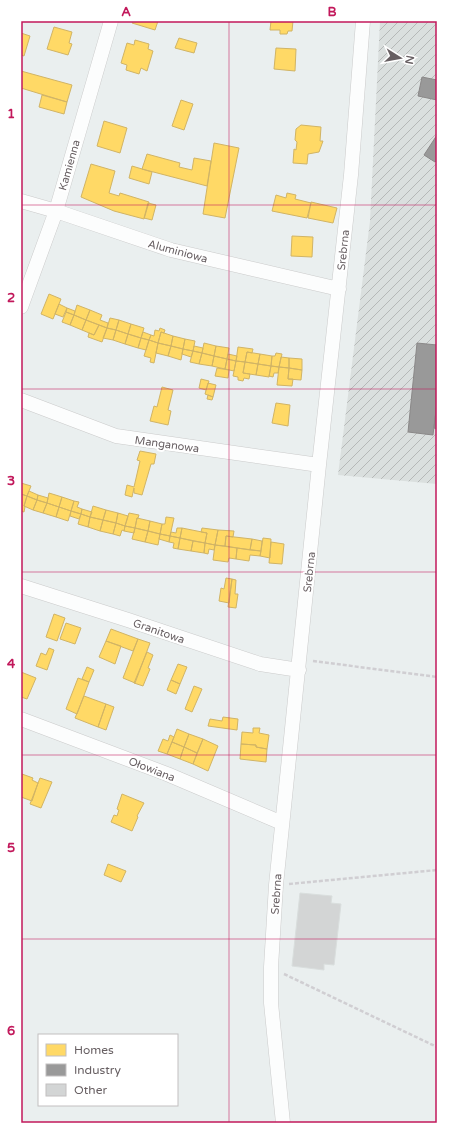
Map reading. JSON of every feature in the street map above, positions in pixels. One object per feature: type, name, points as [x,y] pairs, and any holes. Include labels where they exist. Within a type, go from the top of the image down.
[{"type":"street","name":"Kamienna","points":[[21,307],[56,211],[111,21]]},
{"type":"street","name":"Srebrna","points":[[283,1123],[270,1003],[276,885],[319,465],[351,175],[363,21]]},
{"type":"street","name":"Aluminiowa","points":[[21,201],[56,211],[171,250],[339,289]]},
{"type":"street","name":"Manganowa","points":[[21,400],[116,436],[319,465]]},
{"type":"street","name":"Granitowa","points":[[21,586],[260,664],[299,670]]},
{"type":"street","name":"Ołowiana","points":[[21,719],[167,774],[282,823]]},
{"type":"path","points":[[299,670],[314,661],[437,677]]},
{"type":"path","points":[[276,885],[437,870]]},
{"type":"path","points":[[271,967],[437,1047]]},
{"type":"shaded area","points":[[380,21],[437,21],[437,484],[338,475],[370,221]]},
{"type":"building: Homes","points":[[133,21],[158,21],[155,30],[132,23]]},
{"type":"building: Homes","points":[[271,21],[293,21],[292,31],[288,31],[287,34],[280,34],[280,30],[270,30]]},
{"type":"building: Homes","points":[[54,27],[72,32],[69,43],[72,44],[68,55],[47,49]]},
{"type":"building: Homes","points":[[21,33],[30,36],[24,56],[21,55]]},
{"type":"building: Homes","points":[[179,38],[197,43],[194,53],[175,48]]},
{"type":"building: Homes","points":[[135,40],[149,44],[148,49],[153,51],[147,71],[141,68],[139,74],[126,70],[127,65],[121,63],[127,43],[134,45]]},
{"type":"building: Homes","points":[[276,48],[296,49],[295,71],[274,69]]},
{"type":"building: Homes","points":[[21,71],[72,85],[67,102],[21,88]]},
{"type":"building: Homes","points":[[42,95],[67,102],[64,114],[39,107]]},
{"type":"building: Homes","points":[[181,100],[193,104],[184,130],[172,126]]},
{"type":"building: Homes","points":[[104,121],[127,128],[120,153],[97,146]]},
{"type":"building: Homes","points":[[301,125],[321,127],[320,141],[323,141],[319,152],[308,154],[307,164],[293,163],[294,149],[296,150],[297,142],[295,140],[296,129]]},
{"type":"building: Homes","points":[[214,143],[239,148],[225,218],[203,214]]},
{"type":"building: Homes","points":[[147,154],[180,163],[179,167],[192,170],[194,158],[211,161],[207,186],[142,169]]},
{"type":"building: Homes","points":[[91,164],[115,171],[109,193],[119,196],[120,193],[149,202],[144,219],[114,211],[81,197]]},
{"type":"building: Homes","points":[[132,166],[152,172],[149,184],[129,178]]},
{"type":"building: Homes","points":[[287,193],[296,195],[295,199],[311,203],[307,218],[272,211],[276,195],[286,198]]},
{"type":"building: Homes","points":[[311,202],[337,208],[333,223],[308,218]]},
{"type":"building: Homes","points":[[148,203],[156,205],[152,220],[144,218]]},
{"type":"building: Homes","points":[[292,236],[313,237],[312,257],[291,256]]},
{"type":"building: Homes","points":[[49,294],[61,299],[53,319],[41,314]]},
{"type":"building: Homes","points":[[59,304],[67,308],[63,317],[55,314]]},
{"type":"building: Homes","points":[[77,305],[90,310],[86,320],[74,315]]},
{"type":"building: Homes","points":[[67,308],[75,311],[74,315],[66,312]]},
{"type":"building: Homes","points":[[90,310],[102,315],[100,320],[108,323],[107,328],[86,320]]},
{"type":"building: Homes","points":[[66,312],[74,315],[70,325],[62,322]]},
{"type":"building: Homes","points":[[74,315],[86,320],[82,330],[70,325]]},
{"type":"building: Homes","points":[[110,318],[119,320],[116,330],[107,328]]},
{"type":"building: Homes","points":[[86,320],[99,325],[94,335],[82,330]]},
{"type":"building: Homes","points":[[119,320],[131,324],[128,334],[116,330]]},
{"type":"building: Homes","points":[[131,324],[144,328],[141,338],[128,334]]},
{"type":"building: Homes","points":[[99,325],[107,328],[102,342],[88,337],[89,333],[94,335]]},
{"type":"building: Homes","points":[[107,328],[116,330],[113,340],[103,338]]},
{"type":"building: Homes","points":[[160,328],[165,330],[164,333],[161,332],[158,343],[149,340],[151,335],[154,336],[155,330],[159,331]]},
{"type":"building: Homes","points":[[116,330],[128,334],[125,344],[113,340]]},
{"type":"building: Homes","points":[[143,332],[151,335],[149,340],[141,338]]},
{"type":"building: Homes","points":[[161,332],[173,336],[171,346],[158,343]]},
{"type":"building: Homes","points":[[128,334],[141,338],[138,348],[125,344]]},
{"type":"building: Homes","points":[[173,336],[185,339],[183,349],[171,346]]},
{"type":"building: Homes","points":[[141,338],[149,340],[146,350],[138,348]]},
{"type":"building: Homes","points":[[185,339],[195,341],[193,351],[183,349]]},
{"type":"building: Homes","points":[[149,340],[158,343],[154,363],[150,362],[151,358],[144,356]]},
{"type":"building: Homes","points":[[158,343],[171,346],[168,356],[156,353]]},
{"type":"building: Homes","points":[[204,343],[216,346],[214,356],[202,353]]},
{"type":"building: Homes","points":[[171,346],[183,349],[181,360],[168,356]]},
{"type":"building: Homes","points":[[194,346],[203,348],[202,353],[193,351]]},
{"type":"building: Homes","points":[[216,346],[229,348],[227,359],[214,356]]},
{"type":"building: Homes","points":[[238,347],[253,349],[252,353],[247,352],[245,362],[236,361]]},
{"type":"building: Homes","points":[[183,349],[193,351],[191,357],[182,354]]},
{"type":"building: Homes","points":[[193,351],[202,353],[199,364],[190,362]]},
{"type":"building: Homes","points":[[247,352],[260,354],[258,364],[245,362]]},
{"type":"building: Homes","points":[[202,353],[214,356],[212,366],[199,364]]},
{"type":"building: Homes","points":[[276,353],[282,354],[279,367],[271,366],[272,356],[275,356]]},
{"type":"building: Homes","points":[[228,354],[237,356],[236,361],[227,359]]},
{"type":"building: Homes","points":[[260,354],[272,356],[271,366],[258,364]]},
{"type":"building: Homes","points":[[214,356],[227,359],[225,369],[212,366]]},
{"type":"building: Homes","points":[[281,357],[289,358],[289,368],[279,367]]},
{"type":"building: Homes","points":[[289,358],[302,359],[302,370],[289,368]]},
{"type":"building: Homes","points":[[227,359],[236,361],[234,371],[225,369]]},
{"type":"building: Homes","points":[[236,361],[245,362],[243,373],[250,374],[249,379],[244,378],[243,381],[238,380],[238,377],[233,376]]},
{"type":"building: Homes","points":[[245,362],[258,364],[256,375],[243,373]]},
{"type":"building: Homes","points":[[258,364],[271,366],[269,377],[256,375]]},
{"type":"building: Homes","points":[[271,366],[279,367],[278,373],[274,373],[273,377],[269,376]]},
{"type":"building: Homes","points":[[279,367],[289,368],[288,379],[293,379],[292,386],[277,385]]},
{"type":"building: Homes","points":[[217,368],[229,370],[228,378],[215,376]]},
{"type":"building: Homes","points":[[289,368],[302,370],[301,380],[288,379]]},
{"type":"building: Homes","points":[[201,379],[209,381],[206,390],[199,388]]},
{"type":"building: Homes","points":[[208,383],[216,385],[213,397],[205,394]]},
{"type":"building: Homes","points":[[162,387],[173,390],[168,410],[171,411],[168,425],[150,421],[154,406],[157,407]]},
{"type":"building: Homes","points":[[208,395],[213,397],[212,400],[207,399]]},
{"type":"building: Homes","points":[[276,403],[290,405],[288,426],[272,423]]},
{"type":"building: Homes","points":[[140,451],[156,454],[154,464],[151,464],[142,495],[134,493],[134,488],[132,497],[125,495],[127,485],[134,487],[140,461],[137,460]]},
{"type":"building: Homes","points":[[21,483],[31,486],[27,496],[21,494]]},
{"type":"building: Homes","points":[[29,491],[38,495],[37,500],[27,496]]},
{"type":"building: Homes","points":[[49,493],[62,497],[59,507],[47,503]]},
{"type":"building: Homes","points":[[21,494],[27,496],[24,512],[21,511]]},
{"type":"building: Homes","points":[[38,495],[48,498],[47,503],[37,500]]},
{"type":"building: Homes","points":[[27,496],[37,500],[33,510],[24,506]]},
{"type":"building: Homes","points":[[62,497],[74,501],[71,511],[59,507]]},
{"type":"building: Homes","points":[[37,500],[47,503],[43,513],[33,510]]},
{"type":"building: Homes","points":[[74,501],[79,502],[77,507],[82,509],[81,514],[71,511]]},
{"type":"building: Homes","points":[[47,503],[59,507],[56,517],[43,513]]},
{"type":"building: Homes","points":[[93,506],[106,510],[103,520],[90,517]]},
{"type":"building: Homes","points":[[59,507],[71,511],[68,521],[56,517]]},
{"type":"building: Homes","points":[[82,509],[92,512],[90,517],[81,514]]},
{"type":"building: Homes","points":[[106,510],[118,513],[116,523],[103,520]]},
{"type":"building: Homes","points":[[71,511],[81,514],[79,519],[70,516]]},
{"type":"building: Homes","points":[[118,513],[128,516],[125,526],[116,523]]},
{"type":"building: Homes","points":[[129,513],[139,515],[135,528],[125,526]]},
{"type":"building: Homes","points":[[81,514],[90,517],[88,527],[78,524]]},
{"type":"building: Homes","points":[[90,517],[103,520],[100,531],[88,527]]},
{"type":"building: Homes","points":[[166,517],[174,518],[170,536],[160,534],[162,524],[165,524]]},
{"type":"building: Homes","points":[[137,518],[150,521],[148,531],[135,528]]},
{"type":"building: Homes","points":[[103,520],[116,523],[113,534],[100,531]]},
{"type":"building: Homes","points":[[150,521],[162,524],[160,534],[148,531]]},
{"type":"building: Homes","points":[[116,523],[125,526],[124,531],[122,530],[120,536],[113,534]]},
{"type":"building: Homes","points":[[125,526],[135,528],[134,533],[124,531]]},
{"type":"building: Homes","points":[[135,528],[148,531],[145,542],[132,539]]},
{"type":"building: Homes","points":[[177,528],[182,528],[180,538],[170,536],[171,532],[176,533]]},
{"type":"building: Homes","points":[[182,528],[207,533],[205,543],[180,538]]},
{"type":"building: Homes","points":[[202,528],[218,530],[215,545],[205,543],[207,533],[201,532]]},
{"type":"building: Homes","points":[[218,530],[234,531],[233,537],[226,536],[225,546],[215,545]]},
{"type":"building: Homes","points":[[148,531],[160,534],[158,545],[145,542]]},
{"type":"building: Homes","points":[[160,534],[170,536],[169,542],[159,539]]},
{"type":"building: Homes","points":[[170,536],[180,538],[178,549],[173,548],[174,543],[169,542]]},
{"type":"building: Homes","points":[[226,536],[252,539],[250,550],[225,546]]},
{"type":"building: Homes","points":[[180,538],[193,541],[191,551],[178,549]]},
{"type":"building: Homes","points":[[263,538],[271,539],[270,558],[260,556]]},
{"type":"building: Homes","points":[[252,539],[262,541],[261,551],[250,550]]},
{"type":"building: Homes","points":[[193,541],[205,543],[204,553],[191,551]]},
{"type":"building: Homes","points":[[271,542],[284,544],[282,564],[269,563]]},
{"type":"building: Homes","points":[[205,543],[215,545],[214,550],[209,549],[208,554],[204,553]]},
{"type":"building: Homes","points":[[215,545],[237,548],[236,559],[229,558],[228,562],[213,560]]},
{"type":"building: Homes","points":[[237,548],[261,551],[260,556],[250,555],[249,561],[236,559]]},
{"type":"building: Homes","points":[[226,578],[232,579],[229,603],[219,601],[221,588],[224,589]]},
{"type":"building: Homes","points":[[232,579],[236,580],[235,594],[238,594],[236,608],[228,607]]},
{"type":"building: Homes","points":[[54,614],[65,618],[57,641],[46,637]]},
{"type":"building: Homes","points":[[66,623],[81,628],[75,644],[60,639]]},
{"type":"building: Homes","points":[[111,629],[138,639],[133,651],[106,641]]},
{"type":"building: Homes","points":[[138,639],[150,643],[135,683],[123,678]]},
{"type":"building: Homes","points":[[106,641],[121,646],[115,664],[99,657]]},
{"type":"building: Homes","points":[[49,648],[54,650],[47,670],[36,666],[41,653],[46,655]]},
{"type":"building: Homes","points":[[147,652],[153,655],[148,668],[150,669],[143,686],[134,683]]},
{"type":"building: Homes","points":[[178,664],[187,667],[180,684],[171,680]]},
{"type":"building: Homes","points":[[87,667],[94,670],[89,682],[82,679]]},
{"type":"building: Homes","points":[[21,672],[36,678],[27,699],[21,697]]},
{"type":"building: Homes","points":[[78,678],[89,682],[77,714],[66,709]]},
{"type":"building: Homes","points":[[171,680],[180,684],[176,694],[167,690]]},
{"type":"building: Homes","points":[[194,686],[202,689],[192,712],[185,709]]},
{"type":"building: Homes","points":[[84,696],[106,704],[98,727],[75,718]]},
{"type":"building: Homes","points":[[106,704],[114,707],[106,730],[98,727]]},
{"type":"building: Homes","points":[[223,717],[238,719],[237,730],[208,726],[210,719],[222,721]]},
{"type":"building: Homes","points":[[253,728],[260,728],[259,733],[269,735],[267,749],[256,747],[256,745],[241,744],[242,732],[253,733]]},
{"type":"building: Homes","points":[[177,729],[189,734],[184,747],[172,742]]},
{"type":"building: Homes","points":[[189,734],[203,739],[197,753],[184,747]]},
{"type":"building: Homes","points":[[170,735],[174,737],[167,754],[158,751],[163,739],[168,741]]},
{"type":"building: Homes","points":[[203,739],[218,746],[208,771],[193,764]]},
{"type":"building: Homes","points":[[172,742],[184,747],[180,759],[167,754]]},
{"type":"building: Homes","points":[[241,744],[256,745],[256,747],[267,749],[266,762],[240,759]]},
{"type":"building: Homes","points":[[184,747],[197,753],[193,764],[180,759]]},
{"type":"building: Homes","points":[[22,774],[33,778],[32,780],[38,783],[32,801],[21,797]]},
{"type":"building: Homes","points":[[40,778],[52,782],[41,808],[30,804]]},
{"type":"building: Homes","points":[[122,794],[144,803],[137,816],[138,817],[132,831],[111,822],[114,815],[117,816],[119,810],[117,809]]},
{"type":"building: Homes","points":[[108,864],[126,871],[121,882],[104,875]]},
{"type":"building: Industry","points":[[422,77],[437,80],[437,100],[418,96]]},
{"type":"building: Industry","points":[[437,135],[437,160],[435,162],[424,155]]},
{"type":"building: Industry","points":[[417,343],[437,345],[437,402],[433,435],[408,432]]},
{"type":"building: Industry","points":[[437,402],[437,429],[434,428]]},
{"type":"building: Other","points":[[300,893],[332,896],[331,903],[341,904],[334,965],[324,964],[324,970],[292,966]]}]
